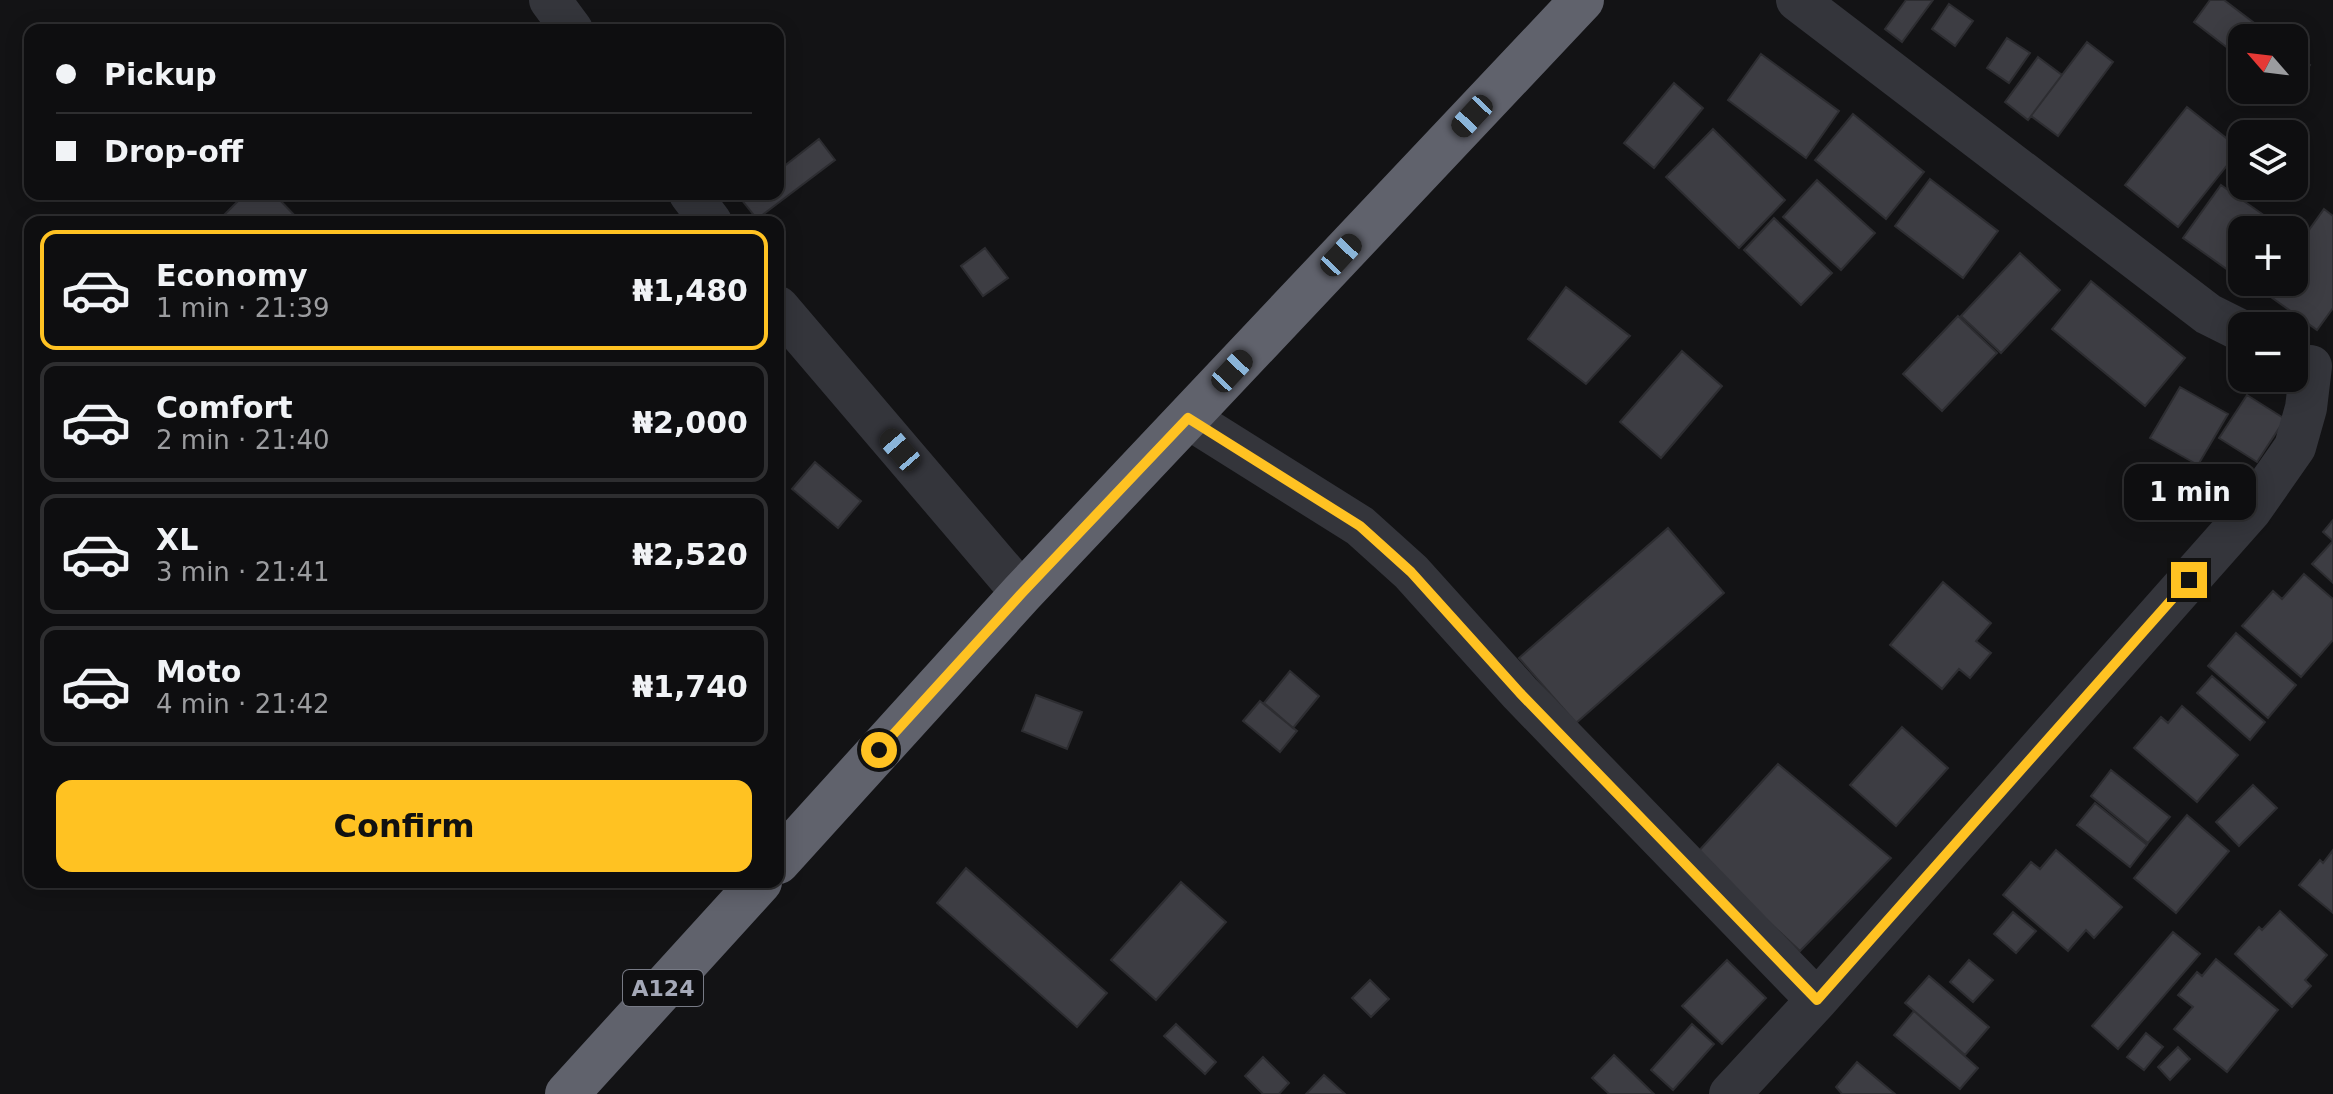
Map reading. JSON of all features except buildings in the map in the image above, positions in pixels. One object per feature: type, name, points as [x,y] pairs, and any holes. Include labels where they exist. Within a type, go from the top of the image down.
[{"type":"highway","points":[[784,855],[1022,593],[1582,0]]},
{"type":"highway","name":"A124","points":[[567,1094],[755,888]]},
{"type":"street","points":[[550,0],[568,24]]},
{"type":"street","points":[[1797,0],[2208,314],[2228,324]]},
{"type":"street","points":[[784,314],[1022,593]]},
{"type":"street","points":[[1730,1094],[2251,510],[2295,447],[2306,408],[2313,364]]},
{"type":"street","points":[[1188,418],[1360,526],[1411,572],[1520,693],[1817,1000]]},
{"type":"route","points":[[879,750],[1188,418],[1360,526],[1411,572],[1520,693],[1817,1000],[2189,580]]}]
